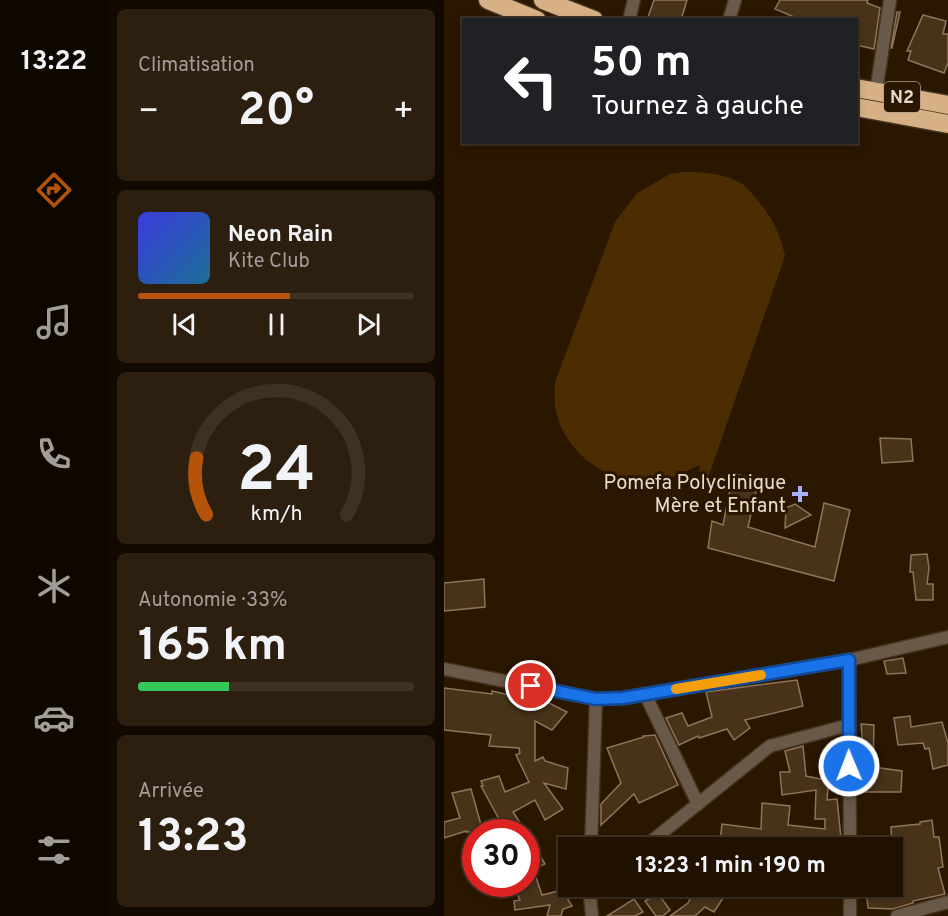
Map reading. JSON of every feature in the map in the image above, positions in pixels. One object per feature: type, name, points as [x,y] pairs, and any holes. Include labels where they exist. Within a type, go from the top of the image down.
[{"type":"highway","points":[[488,0],[532,18]]},
{"type":"highway","points":[[543,0],[589,18]]},
{"type":"highway","name":"N2","points":[[858,88],[948,105]]},
{"type":"highway","name":"N2","points":[[858,107],[948,124]]},
{"type":"street","points":[[630,18],[634,0]]},
{"type":"street","points":[[730,18],[735,0]]},
{"type":"street","points":[[876,92],[890,0]]},
{"type":"street","points":[[444,669],[596,699],[623,698],[849,660],[948,637]]},
{"type":"street","points":[[849,660],[850,837]]},
{"type":"street","points":[[645,694],[698,804]]},
{"type":"street","points":[[591,837],[596,699]]},
{"type":"street","points":[[657,837],[770,746],[849,725]]},
{"type":"street","points":[[591,897],[592,916]]},
{"type":"street","points":[[850,897],[850,916]]},
{"type":"street","points":[[897,916],[948,902]]},
{"type":"shaded area","points":[[684,172],[719,175],[745,186],[774,223],[785,256],[709,475],[699,472],[700,465],[656,481],[639,481],[605,472],[590,463],[577,451],[559,422],[555,402],[555,382],[615,222],[637,193],[670,174]]},
{"type":"building","points":[[654,0],[687,0],[682,18],[648,18]]},
{"type":"building","points":[[780,0],[868,0],[867,3],[880,8],[874,49],[858,45],[858,18],[796,18],[775,9]]},
{"type":"building","points":[[897,12],[900,12],[891,48]]},
{"type":"building","points":[[923,15],[946,21],[943,34],[948,34],[948,63],[944,73],[908,60],[911,51],[907,51]]},
{"type":"building","points":[[880,438],[911,439],[913,461],[882,463]]},
{"type":"building","points":[[733,474],[759,479],[748,527],[815,547],[824,503],[850,510],[834,581],[708,548],[712,521],[723,525]]},
{"type":"building","points":[[795,504],[811,515],[785,528],[786,508]]},
{"type":"building","points":[[927,554],[929,568],[927,584],[933,584],[933,600],[916,600],[913,572],[910,572],[911,555]]},
{"type":"building","points":[[484,579],[485,607],[444,611],[444,583]]},
{"type":"building","points":[[903,658],[906,673],[887,674],[884,661]]},
{"type":"building","points":[[797,680],[803,706],[745,720],[750,728],[734,740],[727,729],[699,738],[698,736],[679,745],[666,718],[682,713],[688,726],[712,717],[706,692]]},
{"type":"building","points":[[444,688],[492,694],[492,691],[546,704],[547,702],[567,712],[552,730],[535,721],[535,761],[543,757],[545,761],[568,768],[566,789],[544,783],[563,809],[545,820],[535,800],[513,812],[518,819],[499,819],[481,786],[483,786],[481,781],[499,776],[505,792],[529,782],[516,755],[520,753],[519,748],[489,746],[491,735],[444,730]]},
{"type":"building","points":[[910,716],[911,727],[942,722],[948,743],[948,765],[933,769],[929,748],[925,749],[923,743],[898,745],[894,718]]},
{"type":"building","points":[[861,724],[874,725],[873,767],[902,771],[901,792],[862,792],[865,770]]},
{"type":"building","points":[[655,735],[678,785],[639,803],[634,794],[601,825],[601,804],[621,783],[607,748],[643,736]]},
{"type":"building","points":[[803,746],[806,776],[841,783],[841,787],[828,788],[827,800],[837,799],[841,837],[720,837],[722,824],[761,829],[762,803],[790,806],[788,825],[825,829],[825,819],[815,819],[816,790],[782,795],[780,772],[790,772],[785,751]]},
{"type":"building","points":[[471,789],[479,819],[462,819],[462,832],[444,838],[444,822],[460,818],[452,793]]},
{"type":"building","points":[[932,820],[934,837],[939,837],[943,867],[938,868],[945,894],[913,901],[913,903],[893,909],[868,908],[867,897],[903,897],[903,837],[892,837],[891,827],[920,824],[920,822]]},
{"type":"building","points":[[540,856],[545,864],[540,866]]},
{"type":"building","points":[[540,889],[542,895],[558,891],[558,897],[566,897],[572,906],[563,909],[561,916],[547,916],[550,905],[515,910],[514,901],[520,900],[519,897],[540,897]]},
{"type":"building","points":[[652,897],[660,897],[670,910],[663,916],[656,916],[645,901]]},
{"type":"building","points":[[691,897],[724,897],[714,912],[705,907],[695,916],[670,916],[688,903]]},
{"type":"building","points":[[634,899],[643,912],[635,916],[607,916]]},
{"type":"slow traffic","points":[[676,689],[761,675]]},
{"type":"place","name":"Pomefa Polyclinique Mère et Enfant","points":[[800,494]]},
{"type":"route","points":[[531,686],[596,699],[623,698],[849,660],[849,766]]}]
